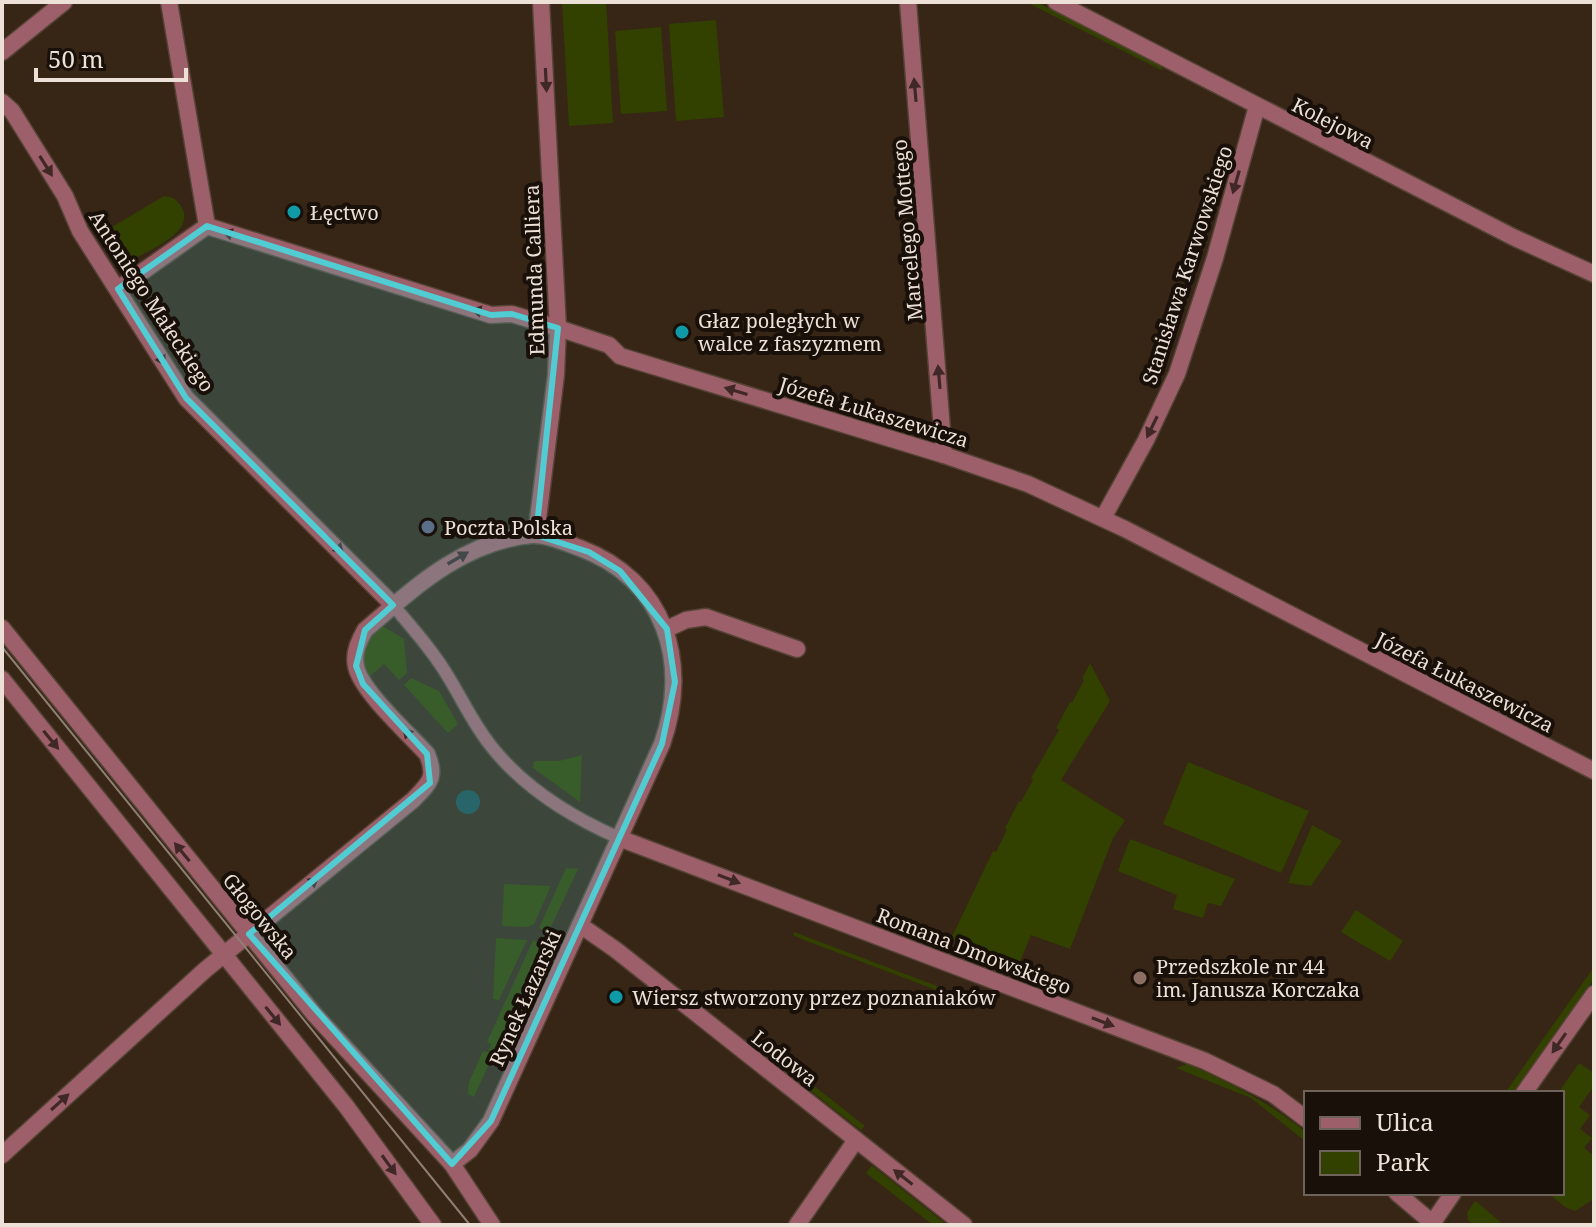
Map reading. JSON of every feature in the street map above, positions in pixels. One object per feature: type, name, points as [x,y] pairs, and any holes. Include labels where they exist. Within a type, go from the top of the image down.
[{"type":"street","points":[[2,52],[64,2]]},
{"type":"street","points":[[118,289],[207,226],[169,2]]},
{"type":"street","name":"Edmunda Calliera","points":[[536,535],[556,375],[558,328],[541,2]]},
{"type":"street","name":"Marcelego Mottego","points":[[908,2],[944,455]]},
{"type":"street","name":"Kolejowa","points":[[1056,2],[1513,237],[1594,274]]},
{"type":"street","name":"Antoniego Małeckiego","points":[[2,102],[12,111],[65,196],[80,231],[186,398],[393,605]]},
{"type":"street","name":"Stanisława Karwowskiego","points":[[1103,518],[1146,440],[1177,374],[1215,258],[1257,106]]},
{"type":"street","name":"Józefa Łukaszewicza","points":[[207,226],[491,315],[512,314],[558,328],[609,345],[620,356],[944,455],[1028,484],[1103,518],[1594,771]]},
{"type":"street","name":"Rynek Łazarski","points":[[249,934],[430,783],[433,768],[427,754],[363,684],[356,666],[357,647],[365,630],[393,605],[466,553],[502,541],[536,535],[589,552],[612,564],[635,585],[667,629],[673,660],[673,708],[662,744],[491,1121],[470,1150],[452,1164]]},
{"type":"street","points":[[393,605],[427,645],[491,747],[552,803],[619,838]]},
{"type":"street","points":[[667,629],[686,620],[706,617],[797,649]]},
{"type":"street","name":"Głogowska","points":[[2,628],[314,1014],[452,1164],[492,1225]]},
{"type":"street","points":[[2,679],[346,1106],[433,1225]]},
{"type":"street","name":"Romana Dmowskiego","points":[[619,838],[1205,1061],[1273,1094],[1304,1117]]},
{"type":"street","name":"Lodowa","points":[[580,925],[616,950],[964,1225]]},
{"type":"street","points":[[2,1155],[249,934]]},
{"type":"street","points":[[1525,1091],[1594,994]]},
{"type":"street","points":[[797,1225],[856,1140]]},
{"type":"street","points":[[1399,1195],[1433,1224],[1452,1195]]},
{"type":"highlighted area","points":[[207,226],[491,315],[512,314],[558,328],[536,535],[589,552],[620,571],[667,629],[675,682],[662,744],[491,1121],[452,1164],[249,934],[430,783],[427,754],[363,684],[356,666],[365,630],[393,605],[186,398],[118,289]]},
{"type":"green space","points":[[562,2],[606,2],[613,123],[569,126]]},
{"type":"green space","points":[[1026,2],[1037,2],[1161,66],[1163,71]]},
{"type":"green space","points":[[716,20],[724,117],[676,121],[669,24]]},
{"type":"green space","points":[[661,27],[667,111],[621,114],[615,31]]},
{"type":"green space","points":[[164,196],[174,199],[181,206],[183,223],[170,238],[128,260],[109,232],[112,227]]},
{"type":"green space","points":[[383,626],[404,639],[407,673],[399,680],[384,664],[369,677],[365,669],[365,649]]},
{"type":"green space","points":[[1090,663],[1110,701],[1061,780],[1125,820],[1113,838],[1070,949],[1031,935],[1019,964],[951,939],[993,851],[996,852],[1007,830],[1005,828],[1059,730],[1056,728],[1072,703]]},
{"type":"green space","points":[[411,678],[439,691],[458,724],[448,733],[404,685]]},
{"type":"green space","points":[[582,755],[580,802],[533,768],[534,761],[559,761]]},
{"type":"green space","points":[[1188,762],[1309,811],[1281,873],[1163,824]]},
{"type":"green space","points":[[1312,825],[1342,841],[1311,886],[1288,883]]},
{"type":"green space","points":[[1130,839],[1235,879],[1221,906],[1208,903],[1203,918],[1173,909],[1177,895],[1118,871]]},
{"type":"green space","points":[[566,868],[578,869],[548,933],[539,928]]},
{"type":"green space","points":[[504,884],[551,886],[534,924],[528,927],[502,926]]},
{"type":"green space","points":[[1356,910],[1403,941],[1390,961],[1341,932]]},
{"type":"green space","points":[[794,932],[937,986],[936,990],[804,940],[793,935]]},
{"type":"green space","points":[[496,938],[527,940],[499,1000],[493,999]]},
{"type":"green space","points":[[533,940],[543,944],[474,1097],[468,1094],[469,1082],[483,1051],[488,1052],[491,1044],[487,1042]]},
{"type":"green space","points":[[1594,967],[1594,979],[1515,1091],[1506,1091]]},
{"type":"green space","points":[[1579,1063],[1594,1073],[1594,1086],[1579,1107],[1590,1115],[1580,1129],[1592,1138],[1584,1148],[1594,1156],[1594,1199],[1575,1211],[1550,1195],[1564,1195],[1564,1091],[1559,1091]]},
{"type":"green space","points":[[1187,1064],[1263,1102],[1304,1131],[1304,1140],[1251,1098],[1176,1068]]},
{"type":"green space","points":[[804,1078],[865,1126],[861,1130],[801,1083]]},
{"type":"green space","points":[[871,1166],[947,1225],[933,1225],[866,1173]]},
{"type":"green space","points":[[1475,1201],[1504,1225],[1473,1225],[1467,1213]]},
{"type":"water","points":[[468,790],[477,793],[480,802],[477,811],[468,814],[459,811],[456,802],[459,793]]},
{"type":"tram line","points":[[2,647],[470,1225]]},
{"type":"place","name":"Łęctwo","points":[[294,212]]},
{"type":"place","name":"Głaz poległych w walce z faszyzmem","points":[[682,332]]},
{"type":"place","name":"Poczta Polska","points":[[428,527]]},
{"type":"place","name":"Przedszkole nr 44 im. Janusza Korczaka","points":[[1140,978]]},
{"type":"place","name":"Wiersz stworzony przez poznaniaków","points":[[616,997]]}]
